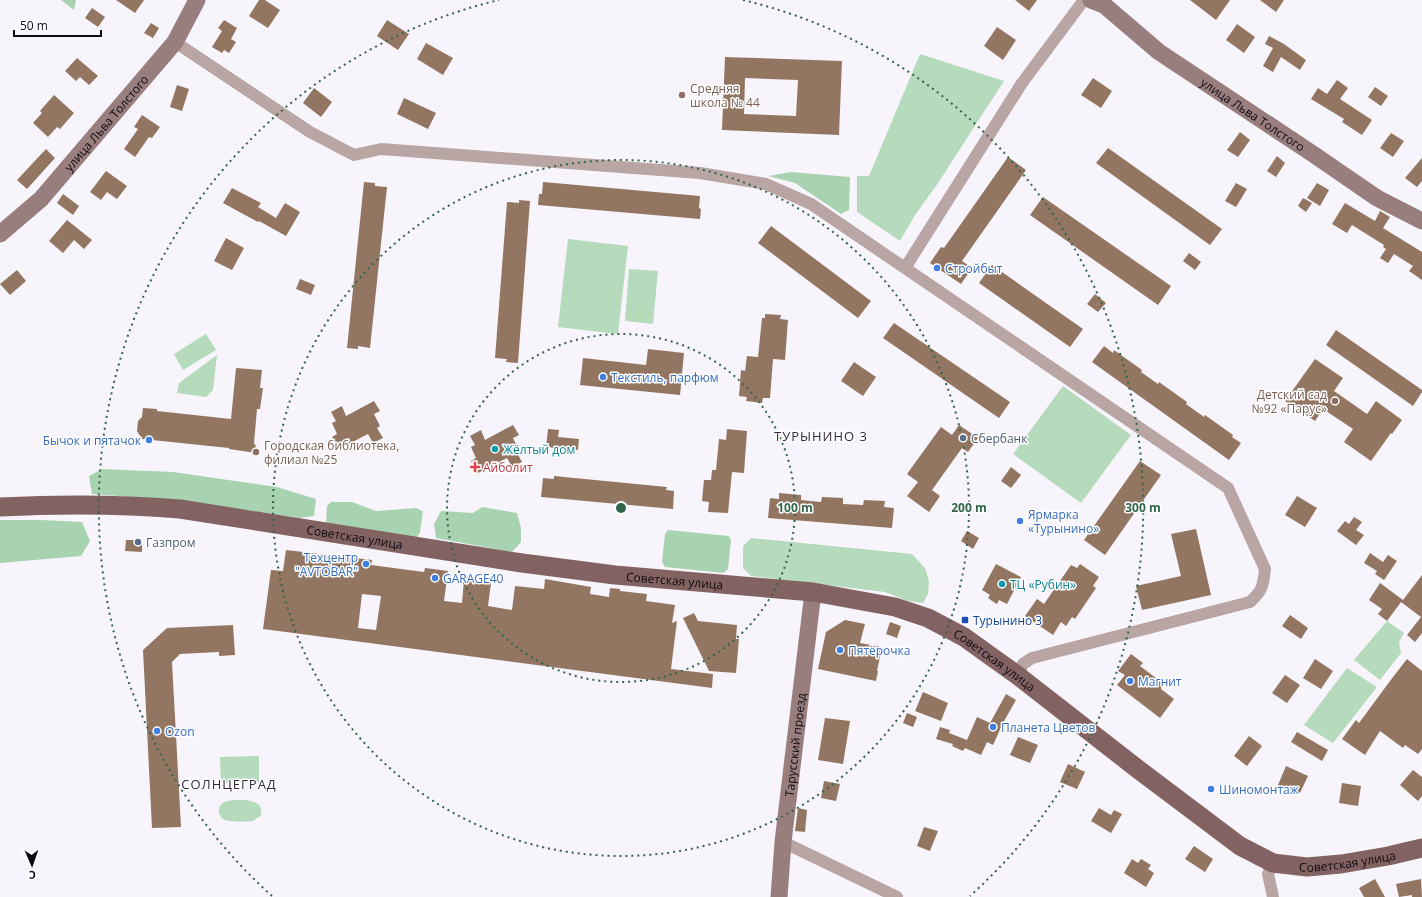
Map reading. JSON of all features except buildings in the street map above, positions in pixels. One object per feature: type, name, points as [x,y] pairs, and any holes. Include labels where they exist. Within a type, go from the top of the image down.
[{"type":"main road","name":"Советская улица","points":[[0,507],[93,504],[138,505],[180,509],[522,563],[616,575],[813,592],[895,606],[928,618],[964,637],[1017,675],[1240,846],[1273,863],[1308,868],[1341,864],[1422,848]]},
{"type":"street","name":"улица Льва Толстого","points":[[0,234],[41,199],[175,42],[197,0]]},
{"type":"street","points":[[905,268],[1022,83],[1084,0]]},
{"type":"street","name":"улица Льва Толстого","points":[[1090,0],[1104,5],[1159,52],[1377,198],[1422,221]]},
{"type":"street","points":[[175,42],[310,132],[354,155],[380,149],[700,173],[766,184],[811,204],[1228,488],[1265,569],[1264,583],[1260,592],[1250,602],[1032,658],[1023,664],[1017,675]]},
{"type":"street","name":"Тарусский проезд","points":[[779,897],[783,842],[813,592]]},
{"type":"street","points":[[783,842],[897,897]]},
{"type":"street","points":[[1273,863],[1268,874],[1273,897]]},
{"type":"green space","points":[[61,0],[76,0],[74,10]]},
{"type":"green space","points":[[920,54],[1004,81],[936,186],[915,215],[900,241],[857,212],[857,176],[869,176]]},
{"type":"green space","points":[[791,172],[850,177],[849,210],[841,214],[795,183],[768,176]]},
{"type":"green space","points":[[568,239],[628,246],[618,334],[558,327]]},
{"type":"green space","points":[[629,269],[658,271],[653,324],[625,321]]},
{"type":"green space","points":[[206,334],[216,350],[183,370],[174,354]]},
{"type":"green space","points":[[217,355],[213,390],[206,397],[177,393],[179,383]]},
{"type":"green space","points":[[1063,386],[1131,435],[1081,503],[1013,454]]},
{"type":"green space","points":[[102,469],[173,472],[277,487],[316,499],[314,516],[300,518],[172,500],[92,494],[89,476]]},
{"type":"green space","points":[[331,502],[352,502],[376,511],[416,508],[423,511],[420,533],[416,538],[326,523],[327,506]]},
{"type":"green space","points":[[482,507],[517,513],[521,528],[521,542],[512,552],[436,538],[434,524],[441,511],[473,513]]},
{"type":"green space","points":[[0,520],[82,522],[90,541],[81,556],[0,563]]},
{"type":"green space","points":[[668,530],[729,536],[731,540],[728,569],[724,573],[665,567],[662,562],[665,534]]},
{"type":"green space","points":[[751,538],[912,554],[925,568],[929,581],[928,594],[923,603],[908,601],[885,592],[751,576],[743,568],[743,546]]},
{"type":"green space","points":[[1387,621],[1404,633],[1399,642],[1401,653],[1380,680],[1354,660]]},
{"type":"green space","points":[[1347,668],[1377,687],[1333,743],[1304,725]]},
{"type":"green space","points":[[259,756],[259,782],[221,783],[220,757]]},
{"type":"green space","points":[[246,800],[258,804],[261,809],[261,816],[253,821],[227,821],[223,819],[219,813],[219,808],[224,802]]},
{"type":"place","name":"Средняя школа № 44","points":[[682,95]]},
{"type":"place","name":"Стройбыт","points":[[937,268]]},
{"type":"place","name":"Текстиль, парфюм","points":[[603,377]]},
{"type":"place","name":"Детский сад №92 «Парус»","points":[[1335,401]]},
{"type":"place","name":"Сбербанк","points":[[963,438]]},
{"type":"place","name":"Бычок и пятачок","points":[[149,440]]},
{"type":"place","name":"Жёлтый дом","points":[[495,449]]},
{"type":"place","name":"Городская библиотека, филиал №25","points":[[256,452]]},
{"type":"place","name":"Айболит","points":[[475,467]]},
{"type":"place","name":"Ярмарка «Турынино»","points":[[1020,521]]},
{"type":"place","name":"Газпром","points":[[138,542]]},
{"type":"place","name":"Техцентр \"AVTOBAR\"","points":[[366,564]]},
{"type":"place","name":"GARAGE40","points":[[435,578]]},
{"type":"place","name":"ТЦ «Рубин»","points":[[1002,584]]},
{"type":"place","name":"Турынино 3","points":[[965,620]]},
{"type":"place","name":"Пятёрочка","points":[[840,650]]},
{"type":"place","name":"Магнит","points":[[1130,681]]},
{"type":"place","name":"Планета Цветов","points":[[993,727]]},
{"type":"place","name":"Ozon","points":[[157,731]]},
{"type":"place","name":"Шиномонтаж","points":[[1211,789]]},
{"type":"district","name":"ТУРЫНИНО 3","points":[[821,436]]},
{"type":"district","name":"СОЛНЦЕГРАД","points":[[229,784]]}]
